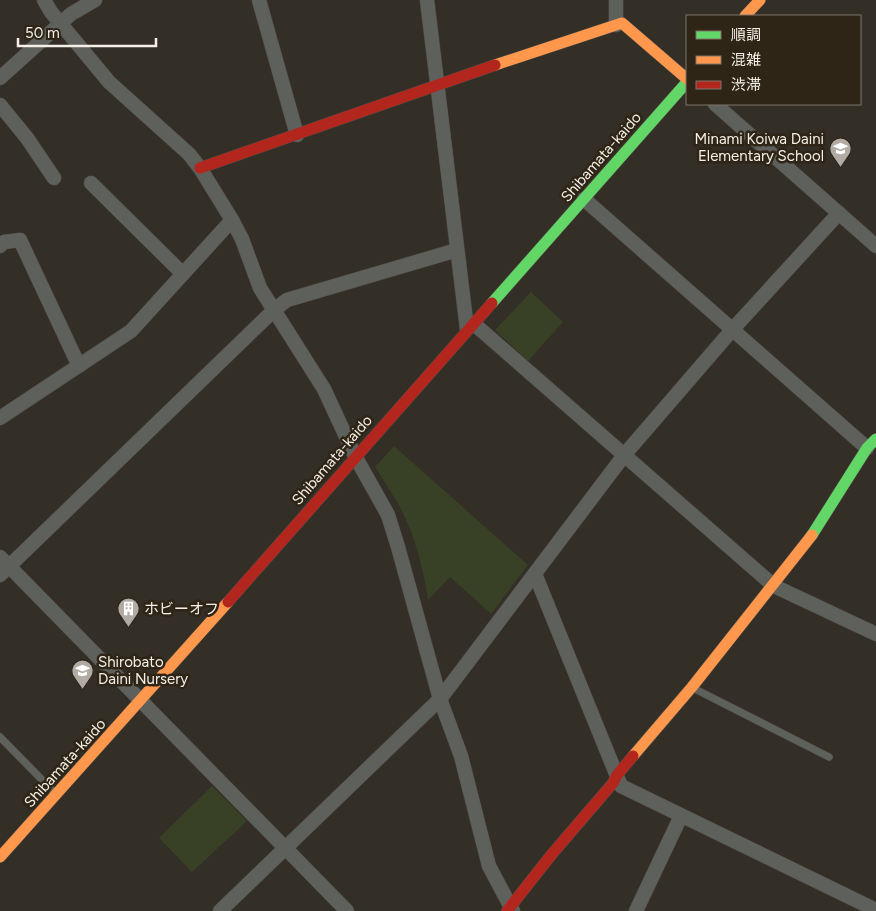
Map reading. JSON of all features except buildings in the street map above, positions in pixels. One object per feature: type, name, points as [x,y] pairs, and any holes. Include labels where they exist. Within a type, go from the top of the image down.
[{"type":"street","points":[[44,0],[51,12],[109,82],[189,154],[200,168],[232,220],[242,240],[260,288],[324,389],[355,456],[388,515],[440,699],[462,756],[489,866],[510,910],[552,854],[692,688],[774,586],[807,543],[873,444],[732,330],[584,199]]},
{"type":"street","points":[[0,78],[71,14],[95,0]]},
{"type":"street","points":[[259,0],[297,135]]},
{"type":"street","points":[[427,0],[457,250],[470,326],[625,454],[774,586],[876,634]]},
{"type":"street","points":[[616,0],[616,25]]},
{"type":"street","points":[[747,15],[760,0]]},
{"type":"street","points":[[200,168],[438,84],[622,23],[686,80]]},
{"type":"street","name":"Shibamata-kaido","points":[[0,857],[57,795],[686,82]]},
{"type":"street","points":[[716,105],[876,246]]},
{"type":"street","points":[[0,106],[27,138],[54,178]]},
{"type":"street","points":[[91,184],[183,274]]},
{"type":"street","points":[[220,911],[440,699],[625,454],[732,330],[838,213]]},
{"type":"street","points":[[0,418],[131,331],[232,220]]},
{"type":"street","points":[[0,246],[4,242],[20,240],[79,366]]},
{"type":"street","points":[[348,911],[141,700],[3,566],[274,310],[287,300],[457,250]]},
{"type":"street","points":[[535,574],[621,786],[876,910]]},
{"type":"street","points":[[636,911],[681,816]]},
{"type":"lane","points":[[692,688],[829,757]]},
{"type":"lane","points":[[0,737],[57,795]]},
{"type":"green space","points":[[531,292],[563,322],[528,361],[495,330]]},
{"type":"green space","points":[[394,446],[528,565],[491,614],[450,577],[428,600],[421,564],[410,529],[400,507],[375,467]]},
{"type":"green space","points":[[212,786],[247,821],[192,872],[159,838]]},
{"type":"traffic: fast","points":[[492,303],[686,83]]},
{"type":"traffic: fast","points":[[812,535],[867,448],[876,439]]},
{"type":"traffic: slow","points":[[746,15],[760,0]]},
{"type":"traffic: slow","points":[[495,65],[622,23],[686,78]]},
{"type":"traffic: slow","points":[[633,756],[692,687],[812,535]]},
{"type":"traffic: slow","points":[[0,857],[228,602]]},
{"type":"traffic: jam","points":[[200,168],[495,65]]},
{"type":"traffic: jam","points":[[228,602],[492,303]]},
{"type":"traffic: jam","points":[[507,911],[552,854],[613,783],[617,775],[633,756]]},
{"type":"place","name":"Minami Koiwa Daini Elementary School","points":[[840,167]]},
{"type":"place","name":"ホビーオフ","points":[[128,628]]},
{"type":"place","name":"Shirobato Daini Nursery","points":[[82,690]]}]
